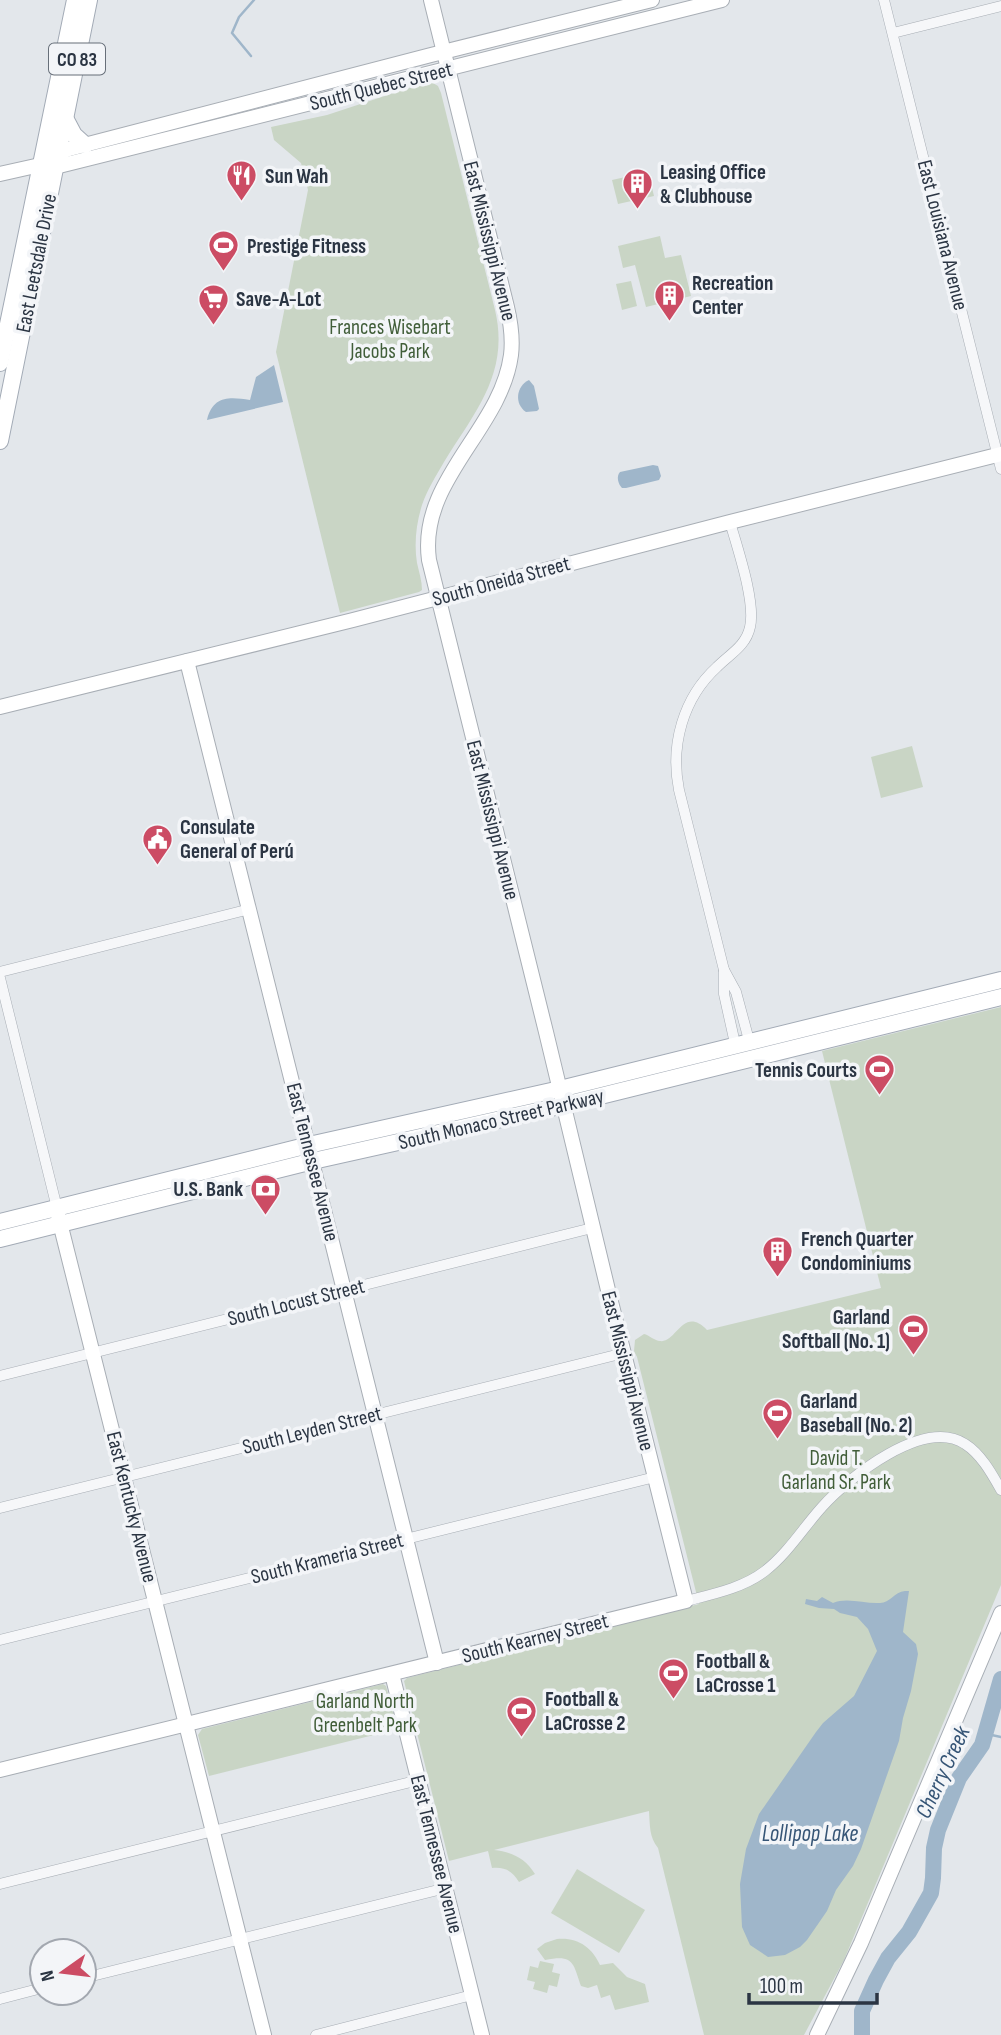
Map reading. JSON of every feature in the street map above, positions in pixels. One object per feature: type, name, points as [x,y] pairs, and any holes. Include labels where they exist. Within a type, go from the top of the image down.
[{"type":"main road","name":"CO 83","points":[[51,162],[75,0]]},
{"type":"main road","name":"CO 83","points":[[51,162],[65,118],[89,0]]},
{"type":"main road","points":[[65,118],[74,135],[85,145]]},
{"type":"main road","name":"East Leetsdale Drive","points":[[0,363],[51,162]]},
{"type":"main road","name":"East Leetsdale Drive","points":[[0,442],[51,162]]},
{"type":"main road","name":"South Monaco Street Parkway","points":[[0,1222],[59,1216],[313,1161],[744,1052],[1001,980]]},
{"type":"main road","name":"South Monaco Street Parkway","points":[[744,1052],[1001,997]]},
{"type":"main road","name":"South Monaco Street Parkway","points":[[0,1239],[59,1216],[309,1145],[562,1098]]},
{"type":"street","name":"East Mississippi Avenue","points":[[431,0],[507,307],[512,340],[510,363],[500,390],[432,512],[428,555],[686,1601]]},
{"type":"street","name":"South Quebec Street","points":[[51,162],[85,145],[652,0]]},
{"type":"street","name":"South Quebec Street","points":[[0,174],[722,0]]},
{"type":"street","name":"East Louisiana Avenue","points":[[884,0],[1000,460]]},
{"type":"street","points":[[892,33],[1000,9]]},
{"type":"street","name":"South Oneida Street","points":[[0,707],[187,662],[730,522],[1000,460]]},
{"type":"street","points":[[730,522],[751,607],[750,627],[740,648],[712,671],[693,696],[680,727],[676,761],[679,790],[724,970],[725,1001],[744,1052]]},
{"type":"street","name":"East Tennessee Avenue","points":[[187,662],[437,1662]]},
{"type":"street","points":[[0,972],[250,909]]},
{"type":"street","points":[[724,970],[735,986],[744,1052]]},
{"type":"street","name":"East Kentucky Avenue","points":[[0,978],[264,2035]]},
{"type":"street","name":"South Locust Street","points":[[0,1376],[592,1228]]},
{"type":"street","name":"South Leyden Street","points":[[0,1507],[624,1353]]},
{"type":"street","name":"South Kearney Street","points":[[0,1770],[686,1601],[739,1585],[761,1574],[778,1559],[839,1490],[880,1459],[912,1442],[940,1438],[961,1441],[979,1457],[1001,1490]]},
{"type":"street","name":"South Krameria Street","points":[[0,1640],[655,1477]]},
{"type":"street","points":[[817,2035],[867,1931],[1001,1613]]},
{"type":"street","name":"East Tennessee Avenue","points":[[392,1674],[482,2035]]},
{"type":"street","points":[[0,1884],[419,1780]]},
{"type":"street","points":[[98,1974],[446,1888]]},
{"type":"street","points":[[0,1999],[28,1992]]},
{"type":"street","points":[[316,2035],[472,1995]]},
{"type":"green space","name":"Frances Wisebart Jacobs Park","points":[[433,83],[441,93],[495,310],[498,353],[494,373],[478,409],[444,462],[422,505],[416,549],[422,590],[340,613],[276,352],[308,190],[301,163],[274,140],[271,127],[327,115],[412,87]]},
{"type":"green space","points":[[648,172],[654,196],[618,204],[612,180]]},
{"type":"green space","points":[[660,236],[665,258],[681,255],[691,296],[646,307],[635,265],[623,268],[618,246]]},
{"type":"green space","points":[[631,281],[637,306],[622,310],[616,284]]},
{"type":"green space","points":[[912,746],[923,787],[881,798],[871,757]]},
{"type":"green space","name":"David T. Garland Sr. Park","points":[[1001,1007],[1001,1585],[844,1960],[804,2035],[704,2035],[658,1848],[651,1835],[649,1811],[494,1850],[518,1857],[535,1874],[519,1882],[507,1870],[492,1868],[488,1851],[449,1861],[404,1681],[407,1678],[699,1604],[634,1351],[635,1340],[644,1334],[658,1341],[666,1340],[686,1323],[699,1323],[707,1330],[881,1288],[822,1051]]},
{"type":"green space","name":"Garland North Greenbelt Park","points":[[383,1684],[386,1686],[398,1729],[209,1776],[198,1735],[202,1729]]},
{"type":"green space","points":[[577,1869],[645,1910],[619,1953],[551,1913]]},
{"type":"green space","points":[[557,1939],[583,1944],[593,1953],[600,1965],[613,1963],[627,1977],[645,1984],[649,2002],[615,2010],[610,1995],[601,1998],[597,1985],[588,1988],[581,1986],[571,1962],[562,1958],[545,1960],[537,1949]]},
{"type":"green space","points":[[540,1961],[554,1964],[552,1972],[560,1974],[557,1987],[549,1985],[547,1993],[533,1989],[535,1982],[527,1980],[530,1966],[538,1968]]},
{"type":"water","points":[[274,365],[283,402],[207,420],[213,406],[218,402],[229,398],[250,400],[256,377]]},
{"type":"water","points":[[529,380],[534,386],[539,409],[526,412],[522,409],[518,395],[521,386]]},
{"type":"water","points":[[658,466],[661,476],[659,480],[622,488],[618,478],[620,472]]},
{"type":"water","name":"Lollipop Lake","points":[[909,1591],[903,1632],[916,1644],[918,1654],[899,1741],[861,1849],[836,1890],[827,1911],[807,1940],[785,1955],[768,1957],[750,1945],[742,1927],[740,1884],[746,1849],[759,1814],[823,1723],[854,1696],[877,1651],[868,1629],[857,1617],[834,1609],[805,1604],[806,1599],[817,1601],[822,1597],[833,1603],[880,1603]]},
{"type":"waterway","points":[[251,56],[232,33],[239,17],[254,0]]},
{"type":"waterway","name":"Cherry Creek","points":[[862,2035],[862,2011],[876,1980],[888,1958],[909,1932],[931,1893],[938,1830],[959,1778],[982,1745],[1001,1679]]},
{"type":"waterway","points":[[987,1734],[1001,1737]]},
{"type":"place","name":"Sun Wah","points":[[242,203]]},
{"type":"place","name":"Leasing Office & Clubhouse","points":[[637,211]]},
{"type":"place","name":"Prestige Fitness","points":[[224,273]]},
{"type":"place","name":"Recreation Center","points":[[669,322]]},
{"type":"place","name":"Save-A-Lot","points":[[213,326]]},
{"type":"place","name":"Consulate General of Perú","points":[[157,866]]},
{"type":"place","name":"Tennis Courts","points":[[880,1097]]},
{"type":"place","name":"U.S. Bank","points":[[266,1216]]},
{"type":"place","name":"French Quarter Condominiums","points":[[778,1278]]},
{"type":"place","name":"Garland Softball (No. 1)","points":[[913,1356]]},
{"type":"place","name":"Garland Baseball (No. 2)","points":[[777,1440]]},
{"type":"place","name":"Football & LaCrosse 1","points":[[673,1700]]},
{"type":"place","name":"Football & LaCrosse 2","points":[[522,1738]]}]
